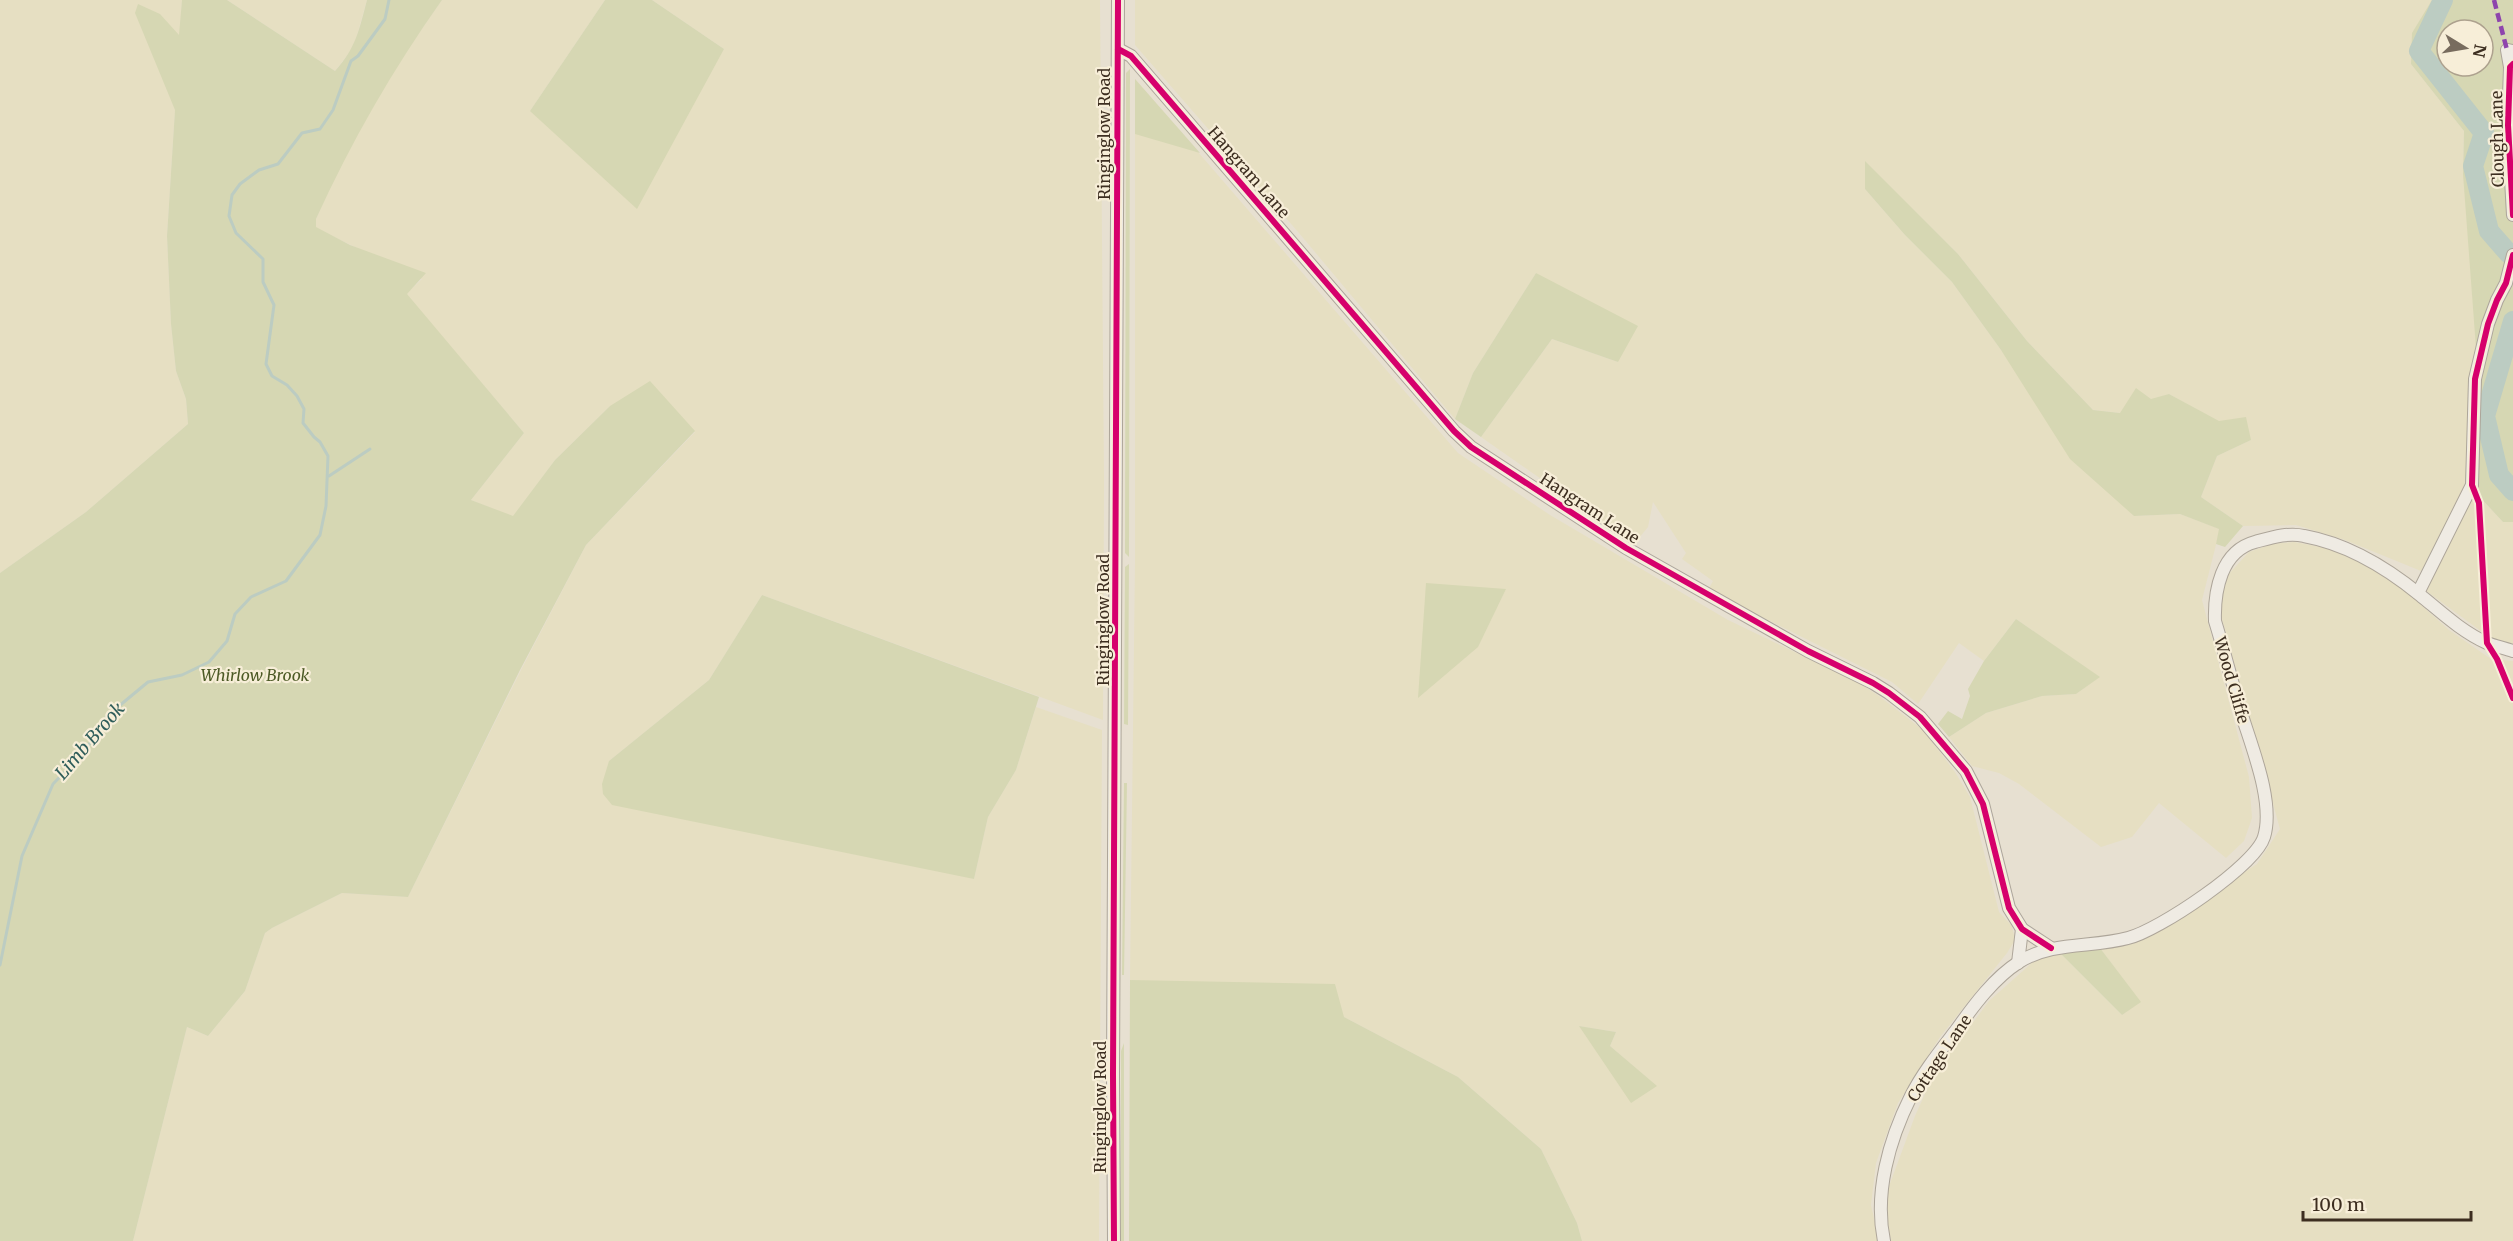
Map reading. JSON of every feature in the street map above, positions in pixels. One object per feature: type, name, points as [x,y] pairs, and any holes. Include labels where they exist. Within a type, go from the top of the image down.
[{"type":"street","name":"Ringinglow Road","points":[[1114,1241],[1118,0]]},
{"type":"street","name":"Hangram Lane","points":[[1118,49],[1131,56],[1454,431],[1471,447],[1626,548],[1808,651],[1873,683],[1920,717],[1966,771],[1983,804],[2009,908],[2022,929],[2051,948]]},
{"type":"street","name":"Clough Lane","points":[[2513,51],[2507,50],[2511,65],[2508,125],[2513,215]]},
{"type":"street","points":[[2418,593],[2472,485],[2475,379],[2488,324],[2506,283],[2513,255]]},
{"type":"street","name":"Wood Cliffe","points":[[2018,963],[2051,948],[2132,938],[2193,903],[2244,865],[2256,852],[2264,837],[2267,821],[2261,783],[2216,621],[2215,600],[2222,572],[2246,544],[2286,535],[2303,535],[2357,554],[2379,564],[2473,635],[2487,643],[2513,651]]},
{"type":"street","points":[[2018,963],[2022,929]]},
{"type":"street","name":"Cottage Lane","points":[[1884,1241],[1879,1208],[1884,1173],[1911,1096],[1969,1013],[2001,976],[2018,963]]},
{"type":"shaded area","points":[[0,0],[182,0],[167,236],[171,324],[176,371],[186,399],[188,424],[86,512],[0,573]]},
{"type":"shaded area","points":[[227,0],[367,0],[356,39],[349,53],[335,71]]},
{"type":"shaded area","points":[[442,0],[605,0],[530,111],[724,49],[652,0],[1100,0],[1104,481],[1103,720],[762,595],[709,680],[609,761],[974,879],[988,817],[1016,770],[1036,707],[1102,730],[1099,1241],[133,1241],[187,1027],[208,1036],[245,991],[265,933],[272,928],[342,893],[408,897],[586,545],[695,432],[610,406],[555,460],[513,517],[471,500],[524,433],[406,294],[422,279],[315,228],[316,219],[338,169],[405,52]]},
{"type":"shaded area","points":[[1135,0],[2432,0],[2413,33],[2411,64],[2464,131],[2463,174],[2489,267],[2468,432],[2464,491],[2421,571],[2345,540],[2296,525],[2243,526],[2201,497],[2217,456],[2251,440],[2169,394],[2120,413],[2093,410],[2027,341],[1958,254],[1865,162],[1865,189],[1905,235],[1952,282],[2001,350],[2134,516],[2180,514],[2220,529],[2202,600],[2249,777],[2252,818],[2244,841],[2226,858],[2159,803],[2132,837],[2101,847],[2019,784],[1999,773],[1972,766],[1949,737],[1986,713],[2042,696],[2076,694],[2099,677],[2016,619],[1984,661],[1959,643],[1918,704],[1892,682],[1708,590],[1713,581],[1682,559],[1686,553],[1653,502],[1648,527],[1634,544],[1481,437],[1552,339],[1618,362],[1536,273],[1473,373],[1455,419],[1299,233],[1135,45]]},
{"type":"shaded area","points":[[1135,79],[1458,453],[1550,515],[1728,620],[1859,683],[1923,730],[1955,772],[1970,797],[1999,912],[2012,926],[2015,940],[1940,1037],[1898,1103],[1876,1163],[1871,1205],[1879,1241],[1582,1241],[1577,1223],[1541,1149],[1458,1077],[1344,1017],[1130,980],[1135,563]],"holes":[[[1579,1026],[1616,1032],[1610,1046],[1656,1086]]]},
{"type":"shaded area","points":[[2475,492],[2503,522],[2513,522],[2513,644],[2489,637],[2425,590]]},
{"type":"shaded area","points":[[2294,542],[2321,547],[2360,559],[2410,595],[2449,630],[2491,659],[2513,661],[2513,1241],[1891,1241],[1886,1213],[1888,1189],[1915,1116],[1933,1076],[1989,1001],[2035,960],[2061,954],[2122,1015],[2140,1002],[2100,948],[2171,920],[2257,864],[2280,829],[2219,608],[2225,578],[2249,552],[2272,544]]},
{"type":"green space","name":"Whirlow Brook","points":[[182,0],[227,0],[335,71],[352,46],[367,0],[442,0],[390,79],[358,134],[329,190],[316,219],[316,227],[350,245],[426,273],[407,294],[524,433],[471,500],[513,516],[555,460],[610,406],[650,381],[695,431],[586,545],[520,670],[408,897],[342,893],[272,928],[265,933],[245,991],[208,1036],[187,1027],[133,1241],[0,1241],[0,573],[86,512],[188,424],[186,399],[176,371],[171,324],[167,236],[175,110],[135,13],[138,4],[160,14],[179,35]]},
{"type":"green space","points":[[605,0],[652,0],[724,49],[637,209],[530,111]]},
{"type":"green space","points":[[2432,0],[2513,0],[2513,522],[2503,522],[2465,481],[2476,348],[2463,174],[2464,131],[2411,64],[2412,33]]},
{"type":"green space","points":[[1130,69],[1129,557],[1125,553],[1126,73]]},
{"type":"green space","points":[[1135,79],[1200,153],[1135,134]]},
{"type":"green space","points":[[1865,161],[1958,254],[2027,341],[2093,410],[2120,413],[2136,388],[2151,399],[2169,394],[2219,421],[2246,417],[2251,440],[2217,456],[2201,497],[2243,526],[2225,547],[2216,544],[2219,529],[2180,514],[2134,516],[2070,459],[2001,350],[1952,282],[1905,235],[1865,189]]},
{"type":"green space","points":[[1536,273],[1638,326],[1618,362],[1552,339],[1481,437],[1455,419],[1473,373]]},
{"type":"green space","points":[[1129,564],[1128,725],[1124,724],[1125,567]]},
{"type":"green space","points":[[1426,583],[1506,589],[1478,647],[1418,698]]},
{"type":"green space","points":[[762,595],[1039,697],[1016,770],[988,817],[974,879],[612,805],[603,794],[602,784],[609,761],[709,680]]},
{"type":"green space","points":[[2016,619],[2100,677],[2076,694],[2042,696],[1986,713],[1949,737],[1938,724],[1948,711],[1962,719],[1970,696],[1968,689],[1984,661]]},
{"type":"green space","points":[[1124,783],[1127,783],[1124,975],[1122,975]]},
{"type":"green space","points":[[2100,948],[2141,1002],[2122,1015],[2061,954]]},
{"type":"green space","points":[[1130,980],[1335,984],[1344,1017],[1458,1077],[1541,1149],[1577,1223],[1582,1241],[1129,1241]]},
{"type":"green space","points":[[1579,1026],[1616,1032],[1610,1046],[1657,1086],[1631,1103]]},
{"type":"green space","points":[[1124,1043],[1124,1241],[1121,1241],[1121,1051]]},
{"type":"waterway","name":"Limb Brook","points":[[0,965],[22,856],[53,784],[85,751],[107,716],[148,682],[182,675],[209,662],[227,641],[235,614],[251,597],[286,581],[320,535],[326,506],[328,456],[320,442],[303,423],[304,409],[297,396],[287,385],[272,376],[266,364],[274,305],[263,282],[263,259],[236,233],[229,216],[232,195],[240,184],[259,170],[278,164],[302,133],[320,129],[333,110],[351,61],[358,56],[385,19],[389,0]]},
{"type":"waterway","points":[[2443,0],[2419,51],[2484,133],[2473,166],[2489,231],[2509,254]]},
{"type":"waterway","points":[[2513,321],[2485,416],[2499,475],[2513,491]]},
{"type":"waterway","points":[[329,476],[370,449]]},
{"type":"marked path","points":[[2494,0],[2507,50]]},
{"type":"cycle path","points":[[1114,1241],[1118,0]]},
{"type":"cycle path","points":[[1118,49],[1131,56],[1454,431],[1471,447],[1626,548],[1808,651],[1873,683],[1920,717],[1966,771],[1983,804],[2009,908],[2022,929],[2051,948]]},
{"type":"cycle path","points":[[2513,64],[2510,67],[2508,125],[2513,215]]},
{"type":"cycle path","points":[[2513,255],[2506,283],[2488,324],[2475,379],[2472,485],[2479,503],[2487,643],[2497,659],[2513,698]]}]
